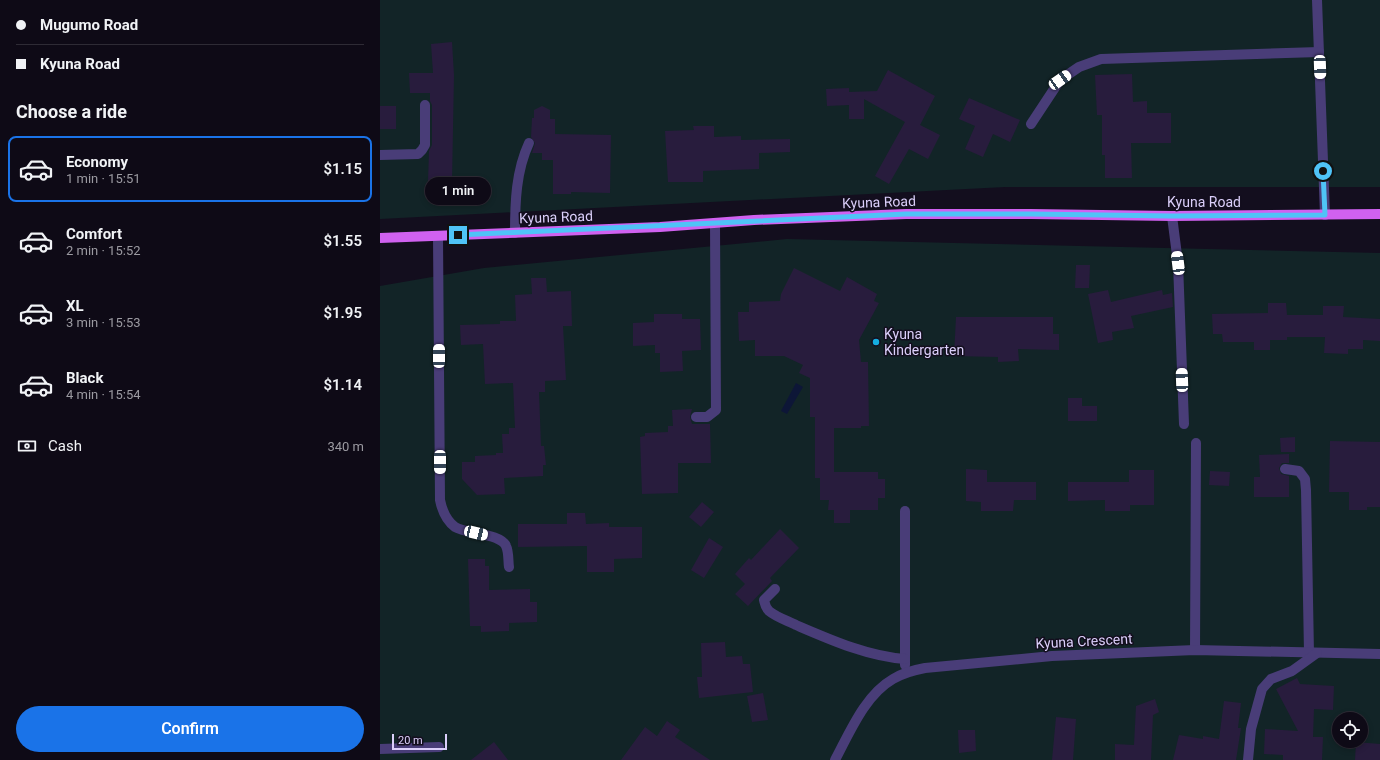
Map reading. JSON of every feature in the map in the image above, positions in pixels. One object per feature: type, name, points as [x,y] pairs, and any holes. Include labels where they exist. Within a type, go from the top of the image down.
[{"type":"main road","name":"Kyuna Road","points":[[380,238],[906,214],[1172,216],[1380,214]]},
{"type":"street","points":[[1317,0],[1325,215]]},
{"type":"street","points":[[1031,124],[1060,80],[1079,67],[1101,59],[1319,52]]},
{"type":"street","points":[[380,155],[418,154],[422,150],[425,145],[424,105]]},
{"type":"street","points":[[515,232],[515,202],[517,185],[520,167],[529,143]]},
{"type":"street","points":[[1172,216],[1178,263],[1184,424]]},
{"type":"street","points":[[696,417],[707,417],[716,410],[715,223]]},
{"type":"street","points":[[438,236],[440,500],[442,510],[453,526],[458,529],[491,536],[502,541],[506,545],[509,567]]},
{"type":"street","points":[[1195,650],[1196,443]]},
{"type":"street","points":[[1248,760],[1251,729],[1262,689],[1271,679],[1292,671],[1313,653],[1305,479],[1299,471],[1285,469]]},
{"type":"street","points":[[905,511],[905,673]]},
{"type":"street","points":[[775,589],[764,600],[765,606],[769,611],[802,627],[863,651],[887,658],[905,659]]},
{"type":"street","name":"Kyuna Crescent","points":[[835,760],[870,698],[880,687],[905,673],[925,668],[1052,656],[1195,650],[1380,654]]},
{"type":"street","points":[[380,749],[439,747]]},
{"type":"shaded area","points":[[380,0],[1380,0],[1380,187],[1005,187],[380,219]]},
{"type":"shaded area","points":[[787,239],[1380,253],[1380,760],[380,760],[380,286],[484,268]]},
{"type":"water","points":[[796,383],[803,387],[787,414],[781,411]]},
{"type":"building","points":[[452,42],[454,75],[452,182],[428,182],[429,151],[432,145],[432,105],[430,101],[430,93],[410,93],[409,73],[433,73],[431,44]]},
{"type":"building","points":[[888,70],[935,96],[920,125],[940,135],[928,159],[909,149],[889,184],[875,176],[905,122],[864,99],[864,119],[849,119],[849,105],[827,106],[826,89],[849,88],[849,92],[877,91]]},
{"type":"building","points":[[1132,74],[1133,102],[1147,101],[1147,113],[1171,113],[1171,143],[1131,143],[1132,178],[1105,178],[1105,155],[1102,155],[1102,115],[1097,115],[1095,75]]},
{"type":"building","points":[[969,98],[1020,120],[1010,142],[993,134],[983,157],[965,149],[975,126],[959,119]]},
{"type":"building","points":[[380,106],[396,106],[396,129],[380,129]]},
{"type":"building","points":[[542,106],[550,110],[550,119],[555,119],[555,134],[611,135],[610,193],[571,192],[571,194],[553,194],[553,160],[542,160],[542,153],[532,153],[535,143],[531,137],[532,118],[534,118],[534,110]]},
{"type":"building","points":[[693,126],[714,126],[714,137],[741,136],[741,140],[790,139],[790,152],[759,153],[759,169],[703,171],[703,182],[668,182],[665,131],[694,130]]},
{"type":"building","points":[[1076,265],[1090,265],[1089,288],[1075,288]]},
{"type":"building","points":[[794,268],[840,291],[847,277],[877,294],[874,301],[879,303],[859,340],[861,362],[868,362],[869,426],[861,426],[861,428],[834,428],[834,472],[878,472],[878,479],[885,479],[885,498],[878,498],[878,510],[850,510],[850,523],[834,523],[834,510],[828,510],[829,500],[820,500],[820,478],[815,478],[815,417],[810,417],[810,378],[799,373],[803,365],[784,356],[755,356],[755,340],[739,341],[738,312],[749,312],[749,302],[780,301],[781,294]]},
{"type":"building","points":[[531,278],[546,278],[547,292],[571,291],[572,326],[563,326],[566,380],[545,381],[545,392],[539,392],[541,446],[544,446],[546,465],[543,465],[543,476],[504,478],[505,494],[477,495],[462,479],[462,462],[475,462],[475,456],[496,455],[496,453],[503,453],[502,434],[509,434],[509,428],[515,428],[513,383],[485,384],[483,344],[461,345],[460,325],[500,324],[500,321],[516,321],[515,295],[532,294]]},
{"type":"building","points":[[1108,290],[1111,302],[1162,290],[1163,295],[1172,293],[1173,307],[1131,316],[1134,328],[1112,332],[1113,340],[1098,343],[1088,294]]},
{"type":"building","points":[[1268,303],[1286,303],[1287,315],[1323,315],[1323,306],[1344,306],[1343,317],[1380,319],[1380,341],[1363,340],[1363,349],[1348,349],[1348,354],[1324,353],[1325,337],[1287,337],[1287,340],[1270,340],[1270,350],[1254,350],[1254,342],[1223,342],[1222,334],[1213,334],[1212,314],[1268,313]]},
{"type":"building","points":[[654,314],[682,314],[682,319],[700,319],[701,350],[682,351],[683,371],[660,372],[660,353],[655,353],[655,345],[633,346],[633,323],[654,322]]},
{"type":"building","points":[[956,317],[1053,317],[1053,334],[1059,334],[1059,350],[1018,349],[1019,361],[998,362],[998,357],[954,356]]},
{"type":"building","points":[[1068,398],[1082,398],[1082,406],[1097,406],[1097,421],[1068,421]]},
{"type":"building","points":[[692,409],[690,417],[692,424],[710,424],[711,463],[678,463],[678,493],[642,494],[640,437],[645,436],[645,433],[668,432],[668,426],[673,426],[672,410]]},
{"type":"building","points":[[1295,437],[1295,452],[1281,452],[1280,438]]},
{"type":"building","points":[[1330,441],[1380,442],[1380,507],[1367,507],[1367,510],[1349,510],[1349,492],[1329,492]]},
{"type":"building","points":[[1289,454],[1289,463],[1282,463],[1279,468],[1281,474],[1289,476],[1289,497],[1254,497],[1254,477],[1260,477],[1259,455]]},
{"type":"building","points":[[966,469],[987,470],[987,482],[1036,482],[1036,500],[1014,500],[1013,511],[981,511],[981,502],[966,501]]},
{"type":"building","points":[[1129,470],[1154,470],[1154,505],[1130,505],[1130,511],[1105,511],[1105,500],[1068,501],[1068,482],[1129,482]]},
{"type":"building","points":[[1210,471],[1230,472],[1229,486],[1209,485]]},
{"type":"building","points":[[702,502],[714,512],[701,527],[689,517]]},
{"type":"building","points":[[567,513],[585,513],[586,524],[609,523],[609,527],[642,527],[642,558],[614,559],[614,572],[587,572],[587,546],[518,547],[518,524],[567,524]]},
{"type":"building","points":[[780,529],[799,548],[770,578],[772,581],[748,606],[735,594],[745,584],[735,574],[749,558],[751,560]]},
{"type":"building","points":[[709,538],[723,547],[704,578],[691,570]]},
{"type":"building","points":[[468,559],[485,559],[485,566],[489,566],[489,590],[530,589],[530,602],[537,602],[537,622],[509,623],[509,631],[481,632],[481,626],[470,626]]},
{"type":"building","points":[[725,642],[726,657],[742,656],[743,664],[750,664],[753,692],[699,698],[697,677],[702,677],[701,643]]},
{"type":"building","points":[[1297,678],[1300,684],[1334,686],[1333,710],[1314,709],[1313,737],[1323,737],[1322,760],[1283,760],[1283,755],[1264,754],[1265,729],[1298,731],[1276,689]]},
{"type":"building","points":[[763,693],[768,720],[752,722],[747,696]]},
{"type":"building","points":[[1155,699],[1159,712],[1153,715],[1151,760],[1115,760],[1115,744],[1134,745],[1136,706]]},
{"type":"building","points":[[1224,701],[1241,703],[1238,728],[1241,728],[1236,760],[1173,760],[1179,735],[1203,739],[1203,736],[1219,739]]},
{"type":"building","points":[[1056,717],[1076,719],[1073,760],[1052,760]]},
{"type":"building","points":[[667,721],[680,730],[675,737],[710,760],[621,760],[645,727],[657,736]]},
{"type":"building","points":[[958,730],[975,730],[976,751],[959,753]]},
{"type":"building","points":[[494,742],[508,760],[471,760]]},
{"type":"building","points":[[1368,743],[1380,744],[1380,760],[1355,760],[1356,748],[1368,748]]},
{"type":"place","name":"Kyuna Kindergarten","points":[[876,342]]},
{"type":"route","points":[[458,235],[906,214],[1172,216],[1325,215],[1323,171]]}]
